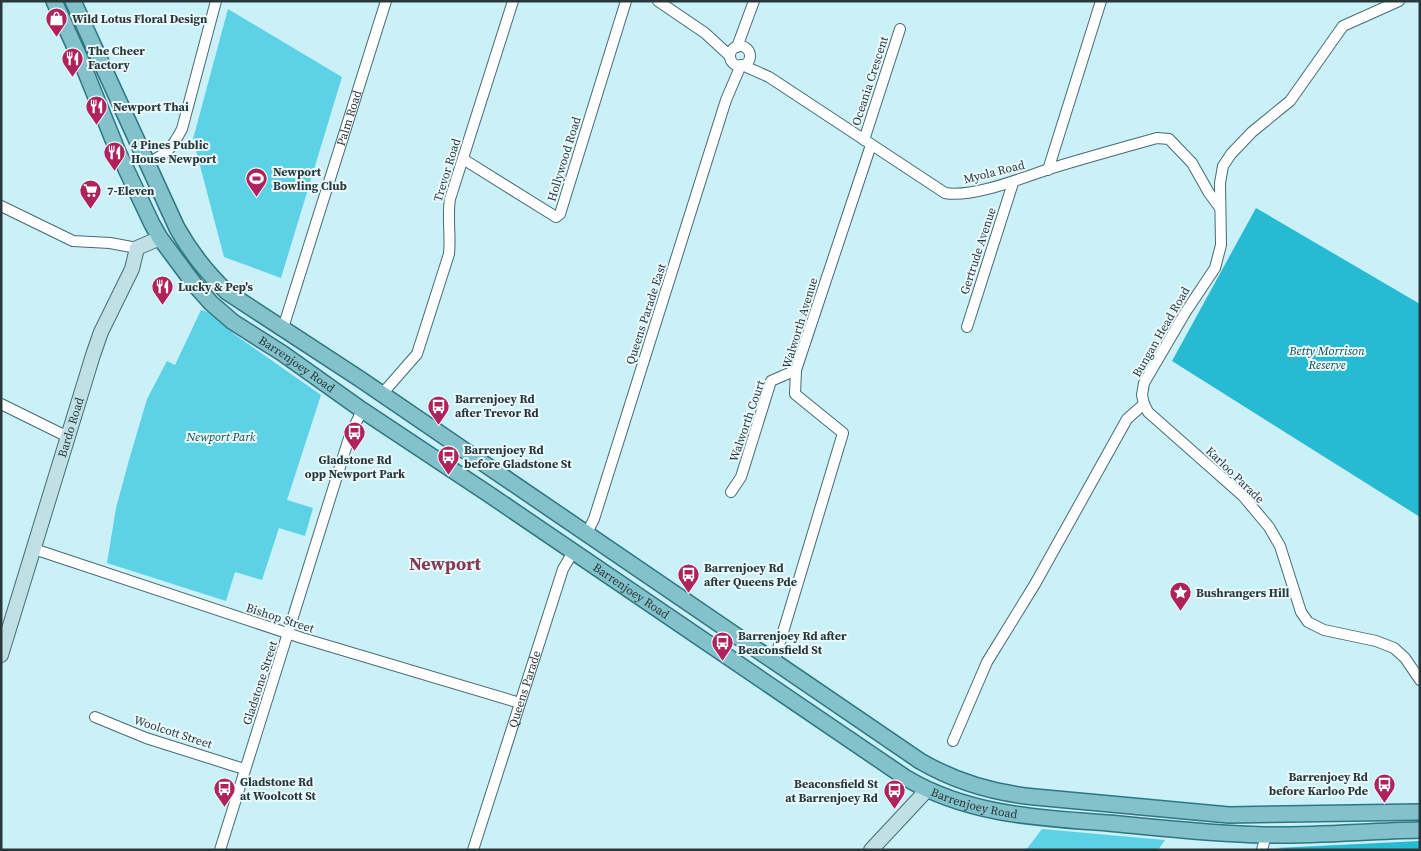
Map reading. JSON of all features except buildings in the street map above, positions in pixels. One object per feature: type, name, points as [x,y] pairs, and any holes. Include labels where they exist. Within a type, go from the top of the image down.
[{"type":"main road","name":"Barrenjoey Road","points":[[54,1],[82,63],[118,152],[160,238],[211,303],[233,322],[362,410],[831,728],[927,790],[987,810],[1038,818],[1266,835],[1420,830]]},
{"type":"main road","name":"Barrenjoey Road","points":[[73,1],[177,228],[196,259],[227,292],[382,394],[920,761],[940,772],[983,788],[1010,795],[1229,815],[1420,812]]},
{"type":"main road","points":[[118,152],[134,161],[148,163],[141,172],[135,189]]},
{"type":"main road","points":[[160,238],[177,228]]},
{"type":"main road","name":"Palm Road","points":[[272,347],[283,328]]},
{"type":"main road","points":[[362,410],[382,394]]},
{"type":"main road","name":"Queens Parade","points":[[574,552],[586,534]]},
{"type":"main road","points":[[927,790],[940,772]]},
{"type":"street","points":[[148,163],[167,153],[174,146],[182,129],[216,1]]},
{"type":"street","name":"Palm Road","points":[[283,328],[386,1]]},
{"type":"street","name":"Trevor Road","points":[[382,394],[416,354],[449,254],[451,237],[448,210],[450,199],[513,1]]},
{"type":"street","name":"Hollywood Road","points":[[463,158],[556,217],[560,214],[626,1]]},
{"type":"street","name":"Myola Road","points":[[658,1],[945,193],[959,194],[1013,183],[1048,170],[1157,138],[1169,139],[1192,163],[1220,208]]},
{"type":"street","name":"Queens Parade East","points":[[586,534],[594,519],[726,100],[754,1]]},
{"type":"street","points":[[1048,170],[1102,1]]},
{"type":"street","name":"Bungan Head Road","points":[[1144,404],[1142,395],[1144,383],[1185,313],[1215,268],[1221,246],[1220,183],[1223,166],[1231,154],[1252,132],[1290,101],[1343,26],[1399,1]]},
{"type":"street","name":"Oceania Crescent","points":[[868,143],[900,29]]},
{"type":"street","name":"Walworth Avenue","points":[[774,662],[843,433],[794,394],[796,370],[868,143]]},
{"type":"street","name":"Gertrude Avenue","points":[[967,327],[1013,183]]},
{"type":"street","points":[[1,206],[73,241],[110,243],[137,248],[160,238]]},
{"type":"street","name":"Bardo Road","points":[[1,654],[99,337],[132,269],[137,248]]},
{"type":"street","name":"Walworth Court","points":[[731,492],[741,476],[771,381],[796,370]]},
{"type":"street","points":[[1,404],[68,437]]},
{"type":"street","points":[[953,741],[987,662],[1035,584],[1127,419],[1144,404]]},
{"type":"street","name":"Karloo Parade","points":[[1144,404],[1148,412],[1243,496],[1270,527],[1280,546],[1301,612],[1308,622],[1324,630],[1376,641],[1394,648],[1406,658],[1420,680]]},
{"type":"street","name":"Gladstone Street","points":[[220,850],[349,438],[362,410]]},
{"type":"street","name":"Bishop Street","points":[[34,549],[219,612],[520,703]]},
{"type":"street","name":"Queens Parade","points":[[473,850],[563,569],[574,552]]},
{"type":"street","name":"Woolcott Street","points":[[95,717],[146,738],[244,769]]},
{"type":"street","points":[[871,850],[927,790]]},
{"type":"street","points":[[1262,850],[1266,835]]},
{"type":"green space","name":"Newport Bowling Club","points":[[228,9],[342,77],[281,278],[224,257],[193,139]]},
{"type":"green space","name":"Betty Morrison Reserve","points":[[1256,208],[1420,304],[1420,517],[1172,361]]},
{"type":"green space","name":"Newport Park","points":[[201,310],[208,312],[234,334],[321,395],[287,500],[313,508],[305,536],[279,528],[262,580],[235,572],[226,601],[107,563],[116,508],[147,399],[167,361],[175,365]]},
{"type":"green space","points":[[1042,829],[1165,840],[1158,850],[1026,850]]},
{"type":"green space","points":[[1420,841],[1420,850],[1291,850],[1276,848]]},
{"type":"place","name":"Wild Lotus Floral Design","points":[[56,38]]},
{"type":"place","name":"The Cheer Factory","points":[[72,77]]},
{"type":"place","name":"Newport Thai","points":[[97,126]]},
{"type":"place","name":"4 Pines Public House Newport","points":[[115,171]]},
{"type":"place","name":"Newport Bowling Club","points":[[257,198]]},
{"type":"place","name":"7-Eleven","points":[[91,210]]},
{"type":"place","name":"Lucky & Pep's","points":[[162,306]]},
{"type":"place","name":"Barrenjoey Rd after Trevor Rd","points":[[439,425]]},
{"type":"place","name":"Gladstone Rd opp Newport Park","points":[[355,452]]},
{"type":"place","name":"Barrenjoey Rd before Gladstone St","points":[[448,476]]},
{"type":"place","name":"Barrenjoey Rd after Queens Pde","points":[[688,594]]},
{"type":"place","name":"Bushrangers Hill","points":[[1180,612]]},
{"type":"place","name":"Barrenjoey Rd after Beaconsfield St","points":[[722,662]]},
{"type":"place","name":"Barrenjoey Rd before Karloo Pde","points":[[1384,803]]},
{"type":"place","name":"Gladstone Rd at Woolcott St","points":[[224,808]]},
{"type":"place","name":"Beaconsfield St at Barrenjoey Rd","points":[[894,810]]},
{"type":"district","name":"Newport","points":[[445,564]]}]
